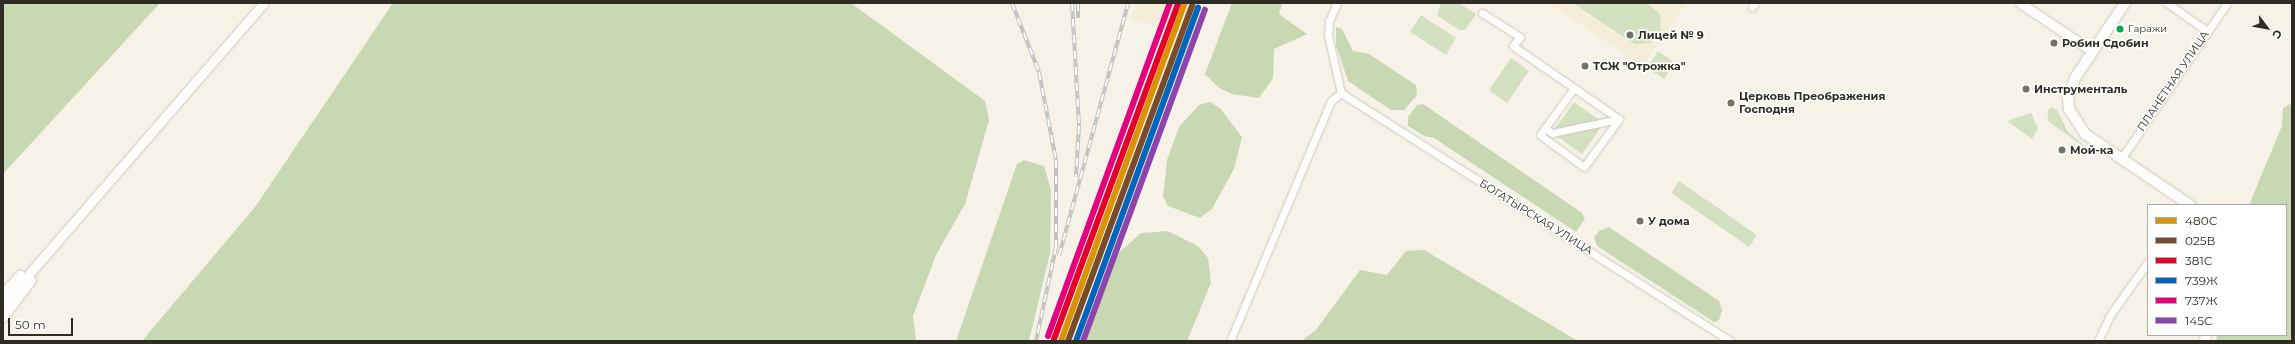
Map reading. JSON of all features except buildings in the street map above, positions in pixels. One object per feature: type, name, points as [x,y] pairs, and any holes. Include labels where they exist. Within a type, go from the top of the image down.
[{"type":"main road","points":[[2125,3],[2092,51],[2070,89],[2068,103],[2076,125],[2092,139],[2188,204]]},
{"type":"street","points":[[3,304],[264,3]]},
{"type":"street","points":[[1230,341],[1331,101],[1341,93],[1328,35],[1329,21],[1337,3]]},
{"type":"street","points":[[2020,3],[2092,51]]},
{"type":"street","points":[[2167,3],[2207,30]]},
{"type":"street","name":"ПЛАНЕТНАЯ УЛИЦА","points":[[2121,159],[2226,3]]},
{"type":"street","points":[[1482,13],[1520,37],[1514,46],[1618,119]]},
{"type":"street","points":[[1574,88],[1540,135],[1584,167],[1618,119]]},
{"type":"street","name":"БОГАТЫРСКАЯ УЛИЦА","points":[[1341,93],[1731,341]]},
{"type":"street","points":[[1545,128],[1552,133],[1618,119]]},
{"type":"street","points":[[3,292],[74,222]]},
{"type":"street","points":[[3,317],[74,222]]},
{"type":"street","points":[[2098,341],[2110,315],[2147,263]]},
{"type":"shaded area","points":[[1136,3],[1199,3],[1188,34],[1131,19]]},
{"type":"shaded area","name":"Лицей № 9","points":[[1549,3],[1687,3],[1642,67]]},
{"type":"green space","points":[[3,3],[160,3],[3,174]]},
{"type":"green space","points":[[393,3],[851,3],[985,101],[989,120],[965,204],[936,255],[913,316],[916,341],[142,341],[255,207]]},
{"type":"green space","points":[[1232,3],[1282,3],[1279,14],[1307,34],[1274,49],[1273,78],[1259,98],[1232,94],[1219,88],[1205,74]]},
{"type":"green space","points":[[1441,3],[1459,3],[1476,14],[1465,30],[1459,30],[1437,15]]},
{"type":"green space","points":[[1573,3],[1647,3],[1660,14],[1661,31],[1650,43],[1634,44]]},
{"type":"green space","points":[[1421,15],[1456,38],[1446,55],[1410,32]]},
{"type":"green space","points":[[1336,27],[1342,29],[1353,51],[1369,54],[1416,85],[1417,95],[1404,110],[1391,110],[1348,81],[1336,45]]},
{"type":"green space","points":[[1658,51],[1675,63],[1664,79],[1647,68]]},
{"type":"green space","points":[[1511,58],[1529,71],[1507,103],[1489,90]]},
{"type":"green space","points":[[1210,102],[1220,108],[1242,137],[1234,169],[1212,209],[1200,218],[1168,206],[1163,196],[1167,160],[1179,127],[1199,105]]},
{"type":"green space","points":[[1574,102],[1604,123],[1582,154],[1552,133]]},
{"type":"green space","points":[[2292,103],[2292,341],[2216,341],[2217,336],[2287,336],[2287,204],[2249,204],[2282,126],[2283,108]]},
{"type":"green space","points":[[1423,104],[1582,213],[1585,219],[1576,232],[1434,138],[1424,136],[1408,126],[1408,117],[1417,105]]},
{"type":"green space","points":[[2052,107],[2057,110],[2068,132],[2096,155],[2049,122],[2047,111]]},
{"type":"green space","points":[[2031,113],[2038,128],[2032,139],[2007,121]]},
{"type":"green space","points":[[1024,160],[1044,166],[1051,190],[1050,253],[1029,341],[956,341],[1017,164]]},
{"type":"green space","points":[[1679,181],[1757,235],[1749,247],[1671,193]]},
{"type":"green space","points":[[1609,227],[1719,301],[1722,310],[1719,320],[1714,322],[1597,246],[1594,238],[1599,231]]},
{"type":"green space","points":[[1168,231],[1198,246],[1208,258],[1211,283],[1187,341],[1085,341],[1116,255],[1141,233]]},
{"type":"green space","points":[[1424,250],[1578,341],[1301,341],[1316,330],[1360,270],[1387,275],[1406,251]]},
{"type":"railway","points":[[1012,3],[1039,72],[1056,160],[1056,247],[1036,341]]},
{"type":"railway","points":[[1072,3],[1079,126],[1076,177]]},
{"type":"railway","points":[[1078,3],[1078,18]]},
{"type":"railway","points":[[1059,256],[1128,3]]},
{"type":"transit line","name":"737Ж","points":[[1048,336],[1170,3]]},
{"type":"transit line","name":"381С","points":[[1054,339],[1178,3]]},
{"type":"transit line","name":"480С","points":[[1061,341],[1185,3]]},
{"type":"transit line","name":"025В","points":[[1068,341],[1192,5]]},
{"type":"transit line","name":"739Ж","points":[[1076,341],[1198,8]]},
{"type":"transit line","name":"145С","points":[[1083,341],[1205,10]]},
{"type":"place","name":"Гаражи","points":[[2120,29]]},
{"type":"place","name":"Лицей № 9","points":[[1630,35]]},
{"type":"place","name":"Робин Сдобин","points":[[2054,43]]},
{"type":"place","name":"ТСЖ \"Отрожка\"","points":[[1585,66]]},
{"type":"place","name":"Инструменталь","points":[[2026,89]]},
{"type":"place","name":"Церковь Преображения Господня","points":[[1731,103]]},
{"type":"place","name":"Мой-ка","points":[[2062,150]]},
{"type":"place","name":"У дома","points":[[1640,221]]}]
